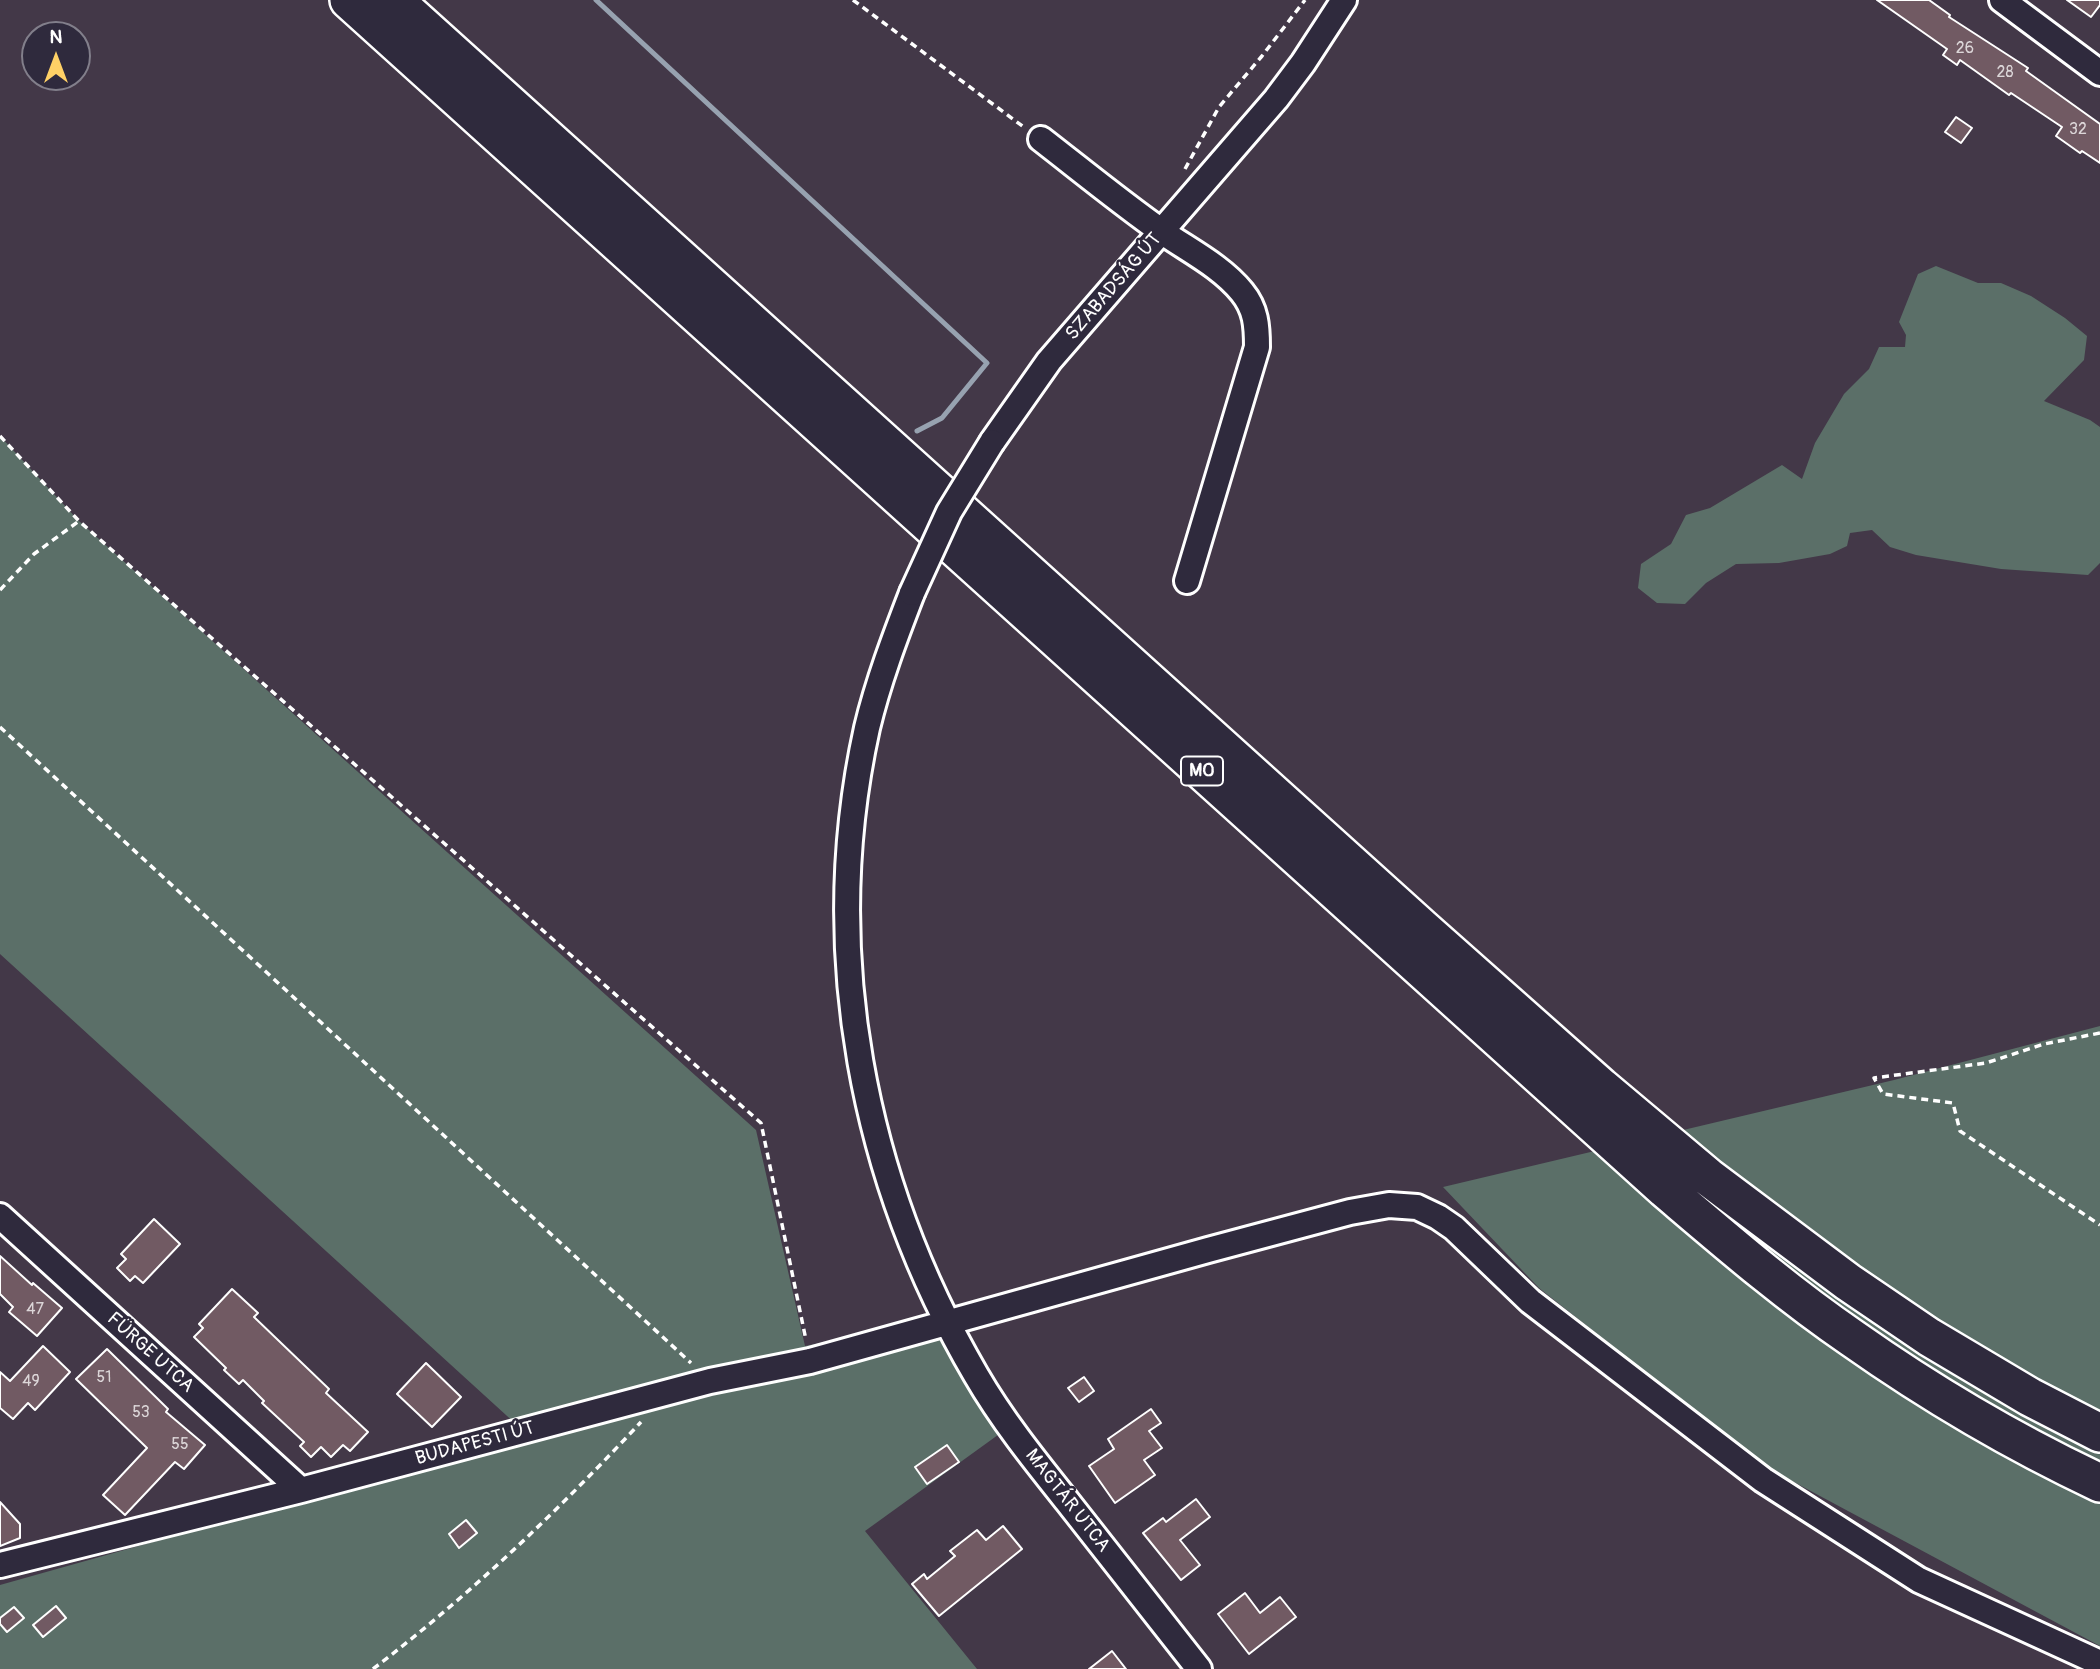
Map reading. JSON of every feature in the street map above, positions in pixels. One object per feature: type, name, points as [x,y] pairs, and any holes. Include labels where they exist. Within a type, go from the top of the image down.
[{"type":"highway","name":"M0","points":[[349,0],[1715,1232],[1851,1338],[1929,1390],[2021,1443],[2100,1483]]},
{"type":"highway","name":"M0","points":[[394,0],[1434,938],[1601,1087],[1708,1177],[1848,1282],[1929,1337],[2030,1397],[2100,1433]]},
{"type":"street","name":"SZABADSÁG ÚT","points":[[912,593],[949,512],[992,442],[1049,361],[1276,99],[1310,54],[1344,0]]},
{"type":"street","points":[[2002,0],[2100,73]]},
{"type":"street","points":[[1041,139],[1162,232],[1227,276],[1243,292],[1254,310],[1257,347],[1187,581]]},
{"type":"street","name":"MAGTÁR UTCA","points":[[912,593],[877,691],[858,774],[848,867],[848,962],[856,1042],[874,1130],[917,1255],[976,1375],[1027,1451],[1199,1669]]},
{"type":"street","name":"BUDAPESTI ÚT","points":[[0,1565],[301,1490],[710,1381],[810,1361],[1350,1212],[1389,1205],[1417,1207],[1454,1228],[1530,1301],[1763,1480],[1919,1580],[2100,1663]]},
{"type":"street","name":"FÜRGE UTCA","points":[[0,1216],[301,1490]]},
{"type":"street","points":[[2049,1640],[2070,1669]]},
{"type":"path","points":[[853,0],[1041,139]]},
{"type":"path","points":[[0,436],[79,521],[761,1123],[810,1361]]},
{"type":"path","points":[[0,590],[34,554],[79,521]]},
{"type":"path","points":[[0,727],[710,1381]]},
{"type":"path","points":[[2100,1033],[2044,1044],[1986,1063],[1874,1078],[1883,1094],[1952,1103],[1960,1131],[2100,1225]]},
{"type":"path","points":[[373,1669],[496,1568],[594,1472],[668,1392]]},
{"type":"green space","points":[[1936,266],[1978,283],[2001,283],[2031,296],[2087,336],[2084,360],[2044,401],[2090,420],[2100,427],[2100,563],[2088,575],[2001,569],[1916,555],[1890,547],[1872,530],[1850,533],[1847,546],[1830,554],[1779,563],[1736,564],[1706,583],[1685,604],[1657,603],[1638,588],[1641,564],[1671,544],[1686,515],[1710,508],[1782,465],[1802,479],[1815,443],[1844,394],[1869,369],[1879,347],[1905,347],[1906,335],[1899,322],[1918,274]]},
{"type":"green space","points":[[0,436],[79,521],[756,1130],[805,1346],[931,1321],[1009,1427],[865,1531],[977,1669],[0,1669],[0,1585],[529,1436],[0,954]]},
{"type":"green space","points":[[2100,1026],[2100,1646],[1764,1466],[1539,1288],[1443,1187],[1894,1080]]},
{"type":"building","points":[[1877,0],[1929,0],[1950,15],[1949,17],[2028,68],[2026,71],[2100,124],[2100,163],[2056,136],[2062,127],[2011,93],[2009,95],[1960,60],[1957,65],[1943,55],[1947,49]]},
{"type":"building","points":[[2067,0],[2100,0],[2100,5],[2091,17]]},
{"type":"building","points":[[1956,117],[1972,128],[1961,143],[1945,132]]},
{"type":"building","points":[[154,1219],[180,1244],[143,1283],[135,1276],[130,1281],[117,1268],[126,1259],[121,1254]]},
{"type":"building","points":[[0,1256],[62,1308],[37,1336],[9,1312],[13,1307],[0,1294]]},
{"type":"building","points":[[232,1289],[258,1313],[254,1317],[329,1389],[326,1393],[368,1432],[350,1451],[343,1445],[331,1457],[321,1447],[311,1457],[300,1446],[304,1442],[262,1403],[264,1401],[243,1380],[239,1384],[224,1370],[226,1368],[194,1337],[203,1328],[199,1324]]},
{"type":"building","points":[[43,1346],[70,1372],[35,1410],[28,1403],[13,1419],[0,1408],[0,1372],[10,1381]]},
{"type":"building","points":[[107,1349],[168,1409],[166,1412],[205,1445],[184,1469],[175,1462],[125,1515],[103,1495],[147,1448],[76,1379]]},
{"type":"building","points":[[426,1363],[461,1397],[432,1427],[397,1394]]},
{"type":"building","points":[[1084,1377],[1094,1391],[1079,1402],[1068,1388]]},
{"type":"building","points":[[1151,1409],[1161,1423],[1149,1431],[1162,1448],[1144,1460],[1155,1475],[1115,1503],[1089,1466],[1114,1449],[1108,1439]]},
{"type":"building","points":[[947,1445],[959,1462],[927,1484],[915,1467]]},
{"type":"building","points":[[1196,1499],[1210,1517],[1180,1540],[1200,1565],[1181,1580],[1143,1533],[1163,1518],[1166,1522]]},
{"type":"building","points":[[0,1502],[20,1524],[20,1538],[0,1546]]},
{"type":"building","points":[[466,1520],[477,1533],[459,1548],[449,1534]]},
{"type":"building","points":[[1003,1526],[1022,1549],[939,1616],[912,1584],[924,1574],[927,1579],[955,1556],[950,1551],[977,1530],[986,1540]]},
{"type":"building","points":[[1245,1593],[1260,1613],[1280,1597],[1296,1617],[1249,1654],[1218,1614]]},
{"type":"building","points":[[56,1606],[66,1618],[43,1637],[33,1625]]},
{"type":"building","points":[[14,1607],[24,1618],[7,1632],[0,1624],[0,1618]]},
{"type":"building","points":[[1112,1651],[1126,1669],[1089,1669]]},
{"type":"waterway","points":[[596,0],[987,363],[942,418],[917,431]]}]
